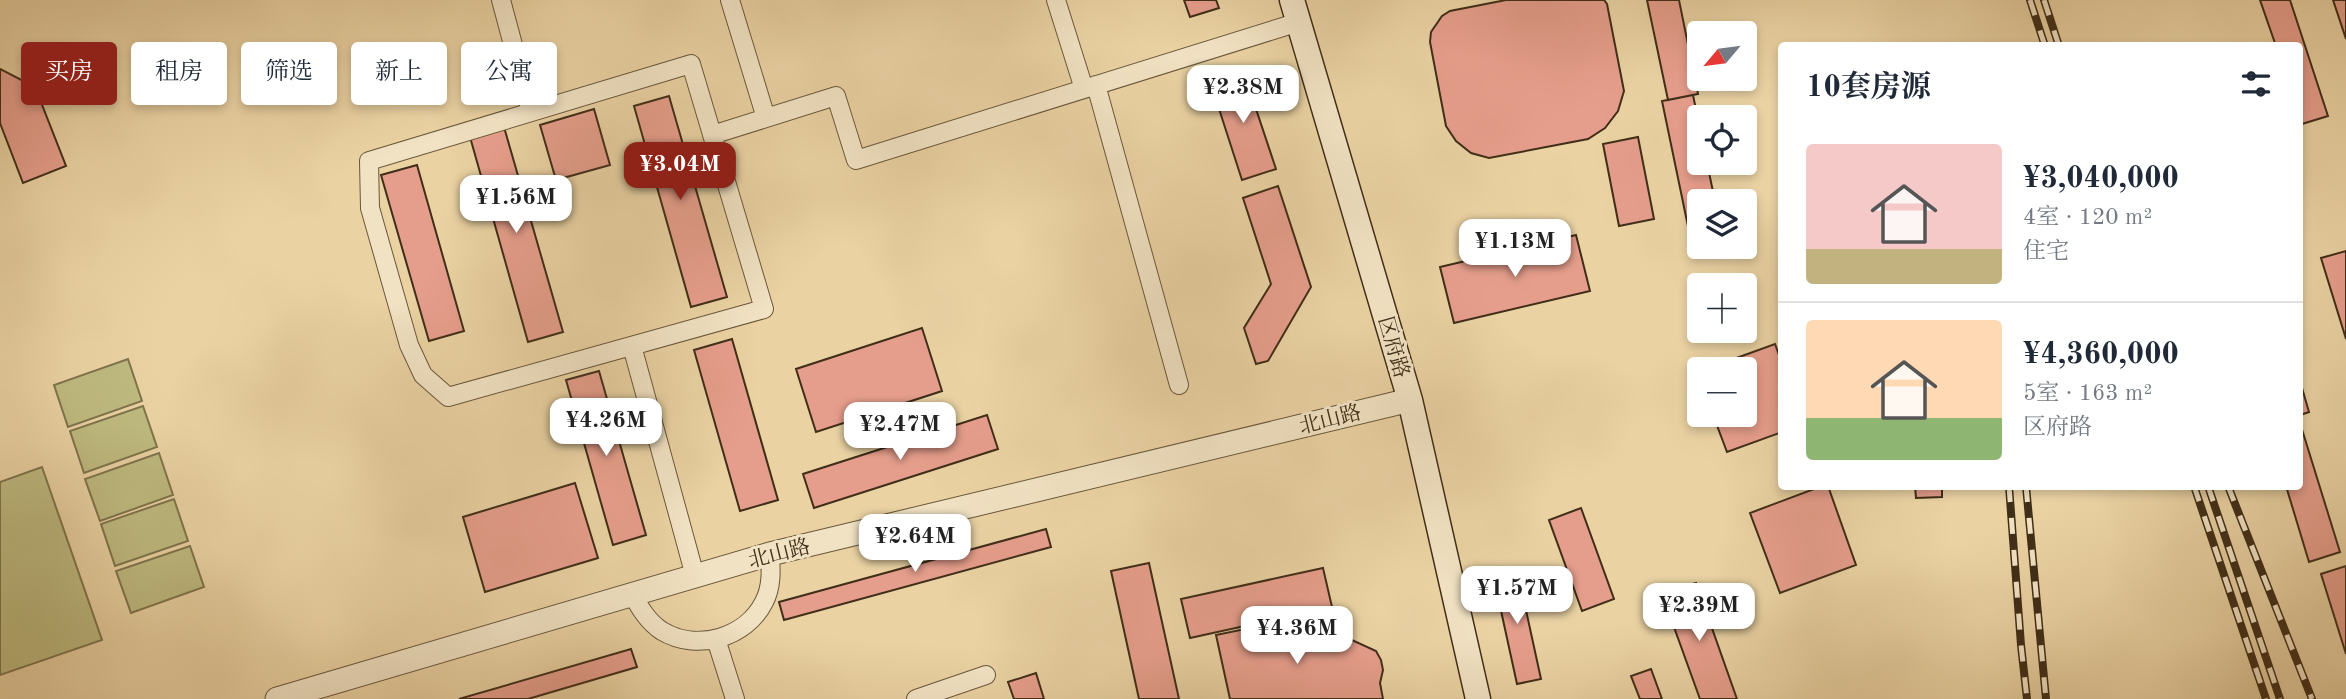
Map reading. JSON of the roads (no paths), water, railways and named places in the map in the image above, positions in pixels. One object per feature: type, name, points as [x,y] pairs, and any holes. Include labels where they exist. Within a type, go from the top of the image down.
[{"type":"main road","name":"区府路","points":[[1296,11],[1410,400],[1478,699]]},
{"type":"street","points":[[501,0],[531,112]]},
{"type":"street","points":[[730,0],[766,118]]},
{"type":"street","points":[[1056,0],[1090,88],[1179,386]]},
{"type":"street","points":[[712,135],[836,96],[856,160],[1090,88],[1296,11]]},
{"type":"street","points":[[691,64],[764,309],[448,397],[423,376],[409,345],[370,208],[369,161],[531,112],[691,64]]},
{"type":"street","points":[[632,346],[695,576]]},
{"type":"street","name":"北山路","points":[[278,699],[303,696],[770,554],[1410,400]]},
{"type":"street","points":[[632,594],[644,615],[662,631],[684,640],[716,639],[731,634],[751,620],[765,601],[771,578],[770,554]]},
{"type":"street","points":[[716,639],[735,699]]},
{"type":"street","points":[[916,699],[986,675]]},
{"type":"railway","points":[[2030,0],[2044,42]]},
{"type":"railway","points":[[2044,0],[2058,42]]},
{"type":"railway","points":[[2009,490],[2027,699]]},
{"type":"railway","points":[[2026,490],[2046,699]]},
{"type":"railway","points":[[2195,490],[2266,699]]},
{"type":"railway","points":[[2209,490],[2280,699]]},
{"type":"railway","points":[[2230,490],[2312,699]]}]
